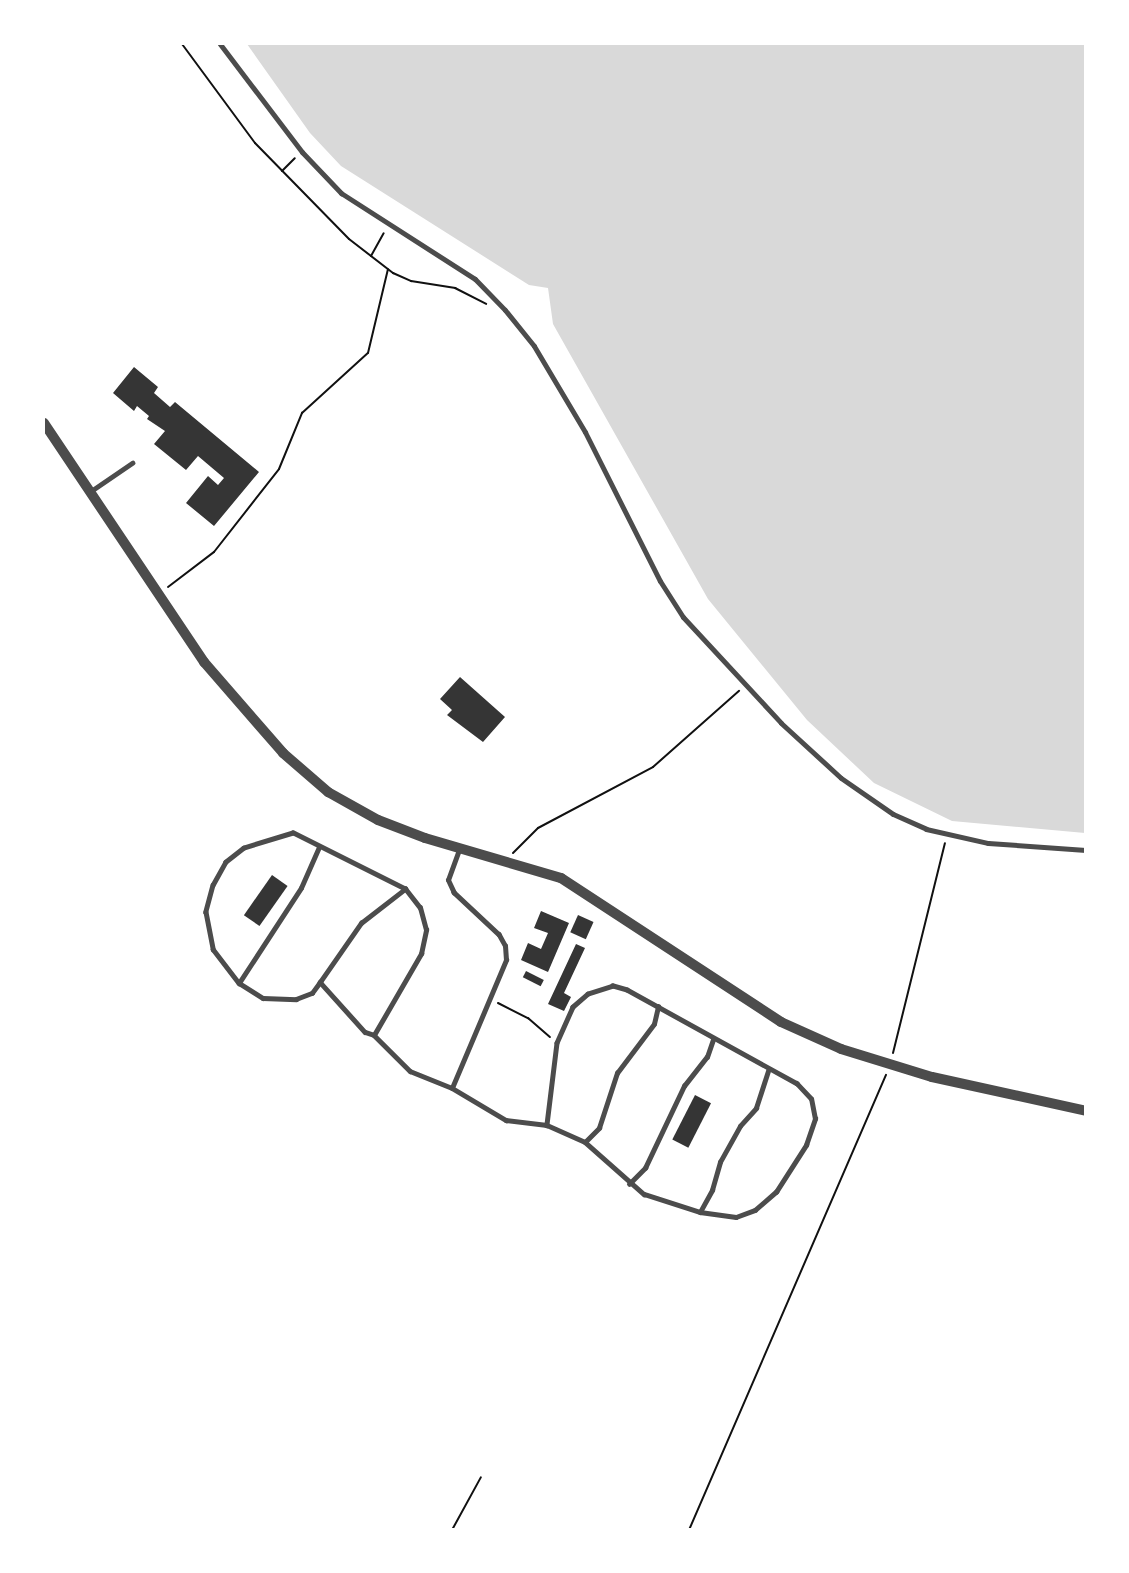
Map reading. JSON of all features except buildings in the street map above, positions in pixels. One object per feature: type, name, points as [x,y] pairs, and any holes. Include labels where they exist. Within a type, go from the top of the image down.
[{"type":"street","points":[[220,44],[302,152],[341,193],[475,279],[506,310],[534,346],[585,432],[666,590],[706,645],[841,778],[893,814],[926,829],[988,843],[1086,850]]},
{"type":"street","points":[[44,423],[88,493],[204,662],[283,753],[328,792],[378,820],[459,849],[561,878],[781,1022],[841,1049],[890,1066],[1086,1111]]},
{"type":"lane","points":[[88,493],[132,463]]},
{"type":"lane","points":[[374,1035],[421,954],[426,930],[420,908],[405,889],[294,833],[244,848],[226,862],[213,885],[206,912],[213,949],[239,983],[263,998],[296,999],[312,993],[362,923],[405,889]]},
{"type":"lane","points":[[239,983],[301,888],[319,847]]},
{"type":"lane","points":[[452,1088],[492,1000],[506,960],[505,946],[499,935],[454,893],[448,880],[459,849]]},
{"type":"lane","points":[[320,982],[365,1032],[374,1035],[410,1071],[452,1088],[506,1120],[547,1125],[585,1142],[629,1184],[644,1194],[700,1212],[736,1216],[755,1210],[776,1192],[806,1145],[815,1119],[811,1099],[797,1084],[768,1071],[627,990],[600,988],[573,1007],[557,1043],[547,1125]]},
{"type":"lane","points":[[585,1142],[599,1128],[617,1073],[654,1024],[658,1006]]},
{"type":"lane","points":[[629,1184],[645,1168],[684,1086],[707,1057],[713,1040]]},
{"type":"lane","points":[[700,1212],[712,1190],[720,1162],[740,1126],[756,1108],[768,1071]]},
{"type":"path","points":[[182,44],[255,143],[371,256],[388,269],[411,281],[455,288],[474,301],[506,310]]},
{"type":"path","points":[[282,171],[302,152]]},
{"type":"path","points":[[371,256],[389,224]]},
{"type":"path","points":[[157,595],[214,552],[279,469],[302,413],[368,353],[388,269]]},
{"type":"path","points":[[504,861],[538,828],[653,767],[745,685]]},
{"type":"path","points":[[689,1530],[890,1066],[948,834]]},
{"type":"path","points":[[492,1000],[528,1018],[557,1043]]},
{"type":"path","points":[[452,1530],[481,1477]]},
{"type":"shaded area","points":[[247,44],[1085,44],[1085,833],[952,821],[874,783],[807,720],[708,599],[553,324],[548,288],[529,285],[341,166],[310,133]]}]
